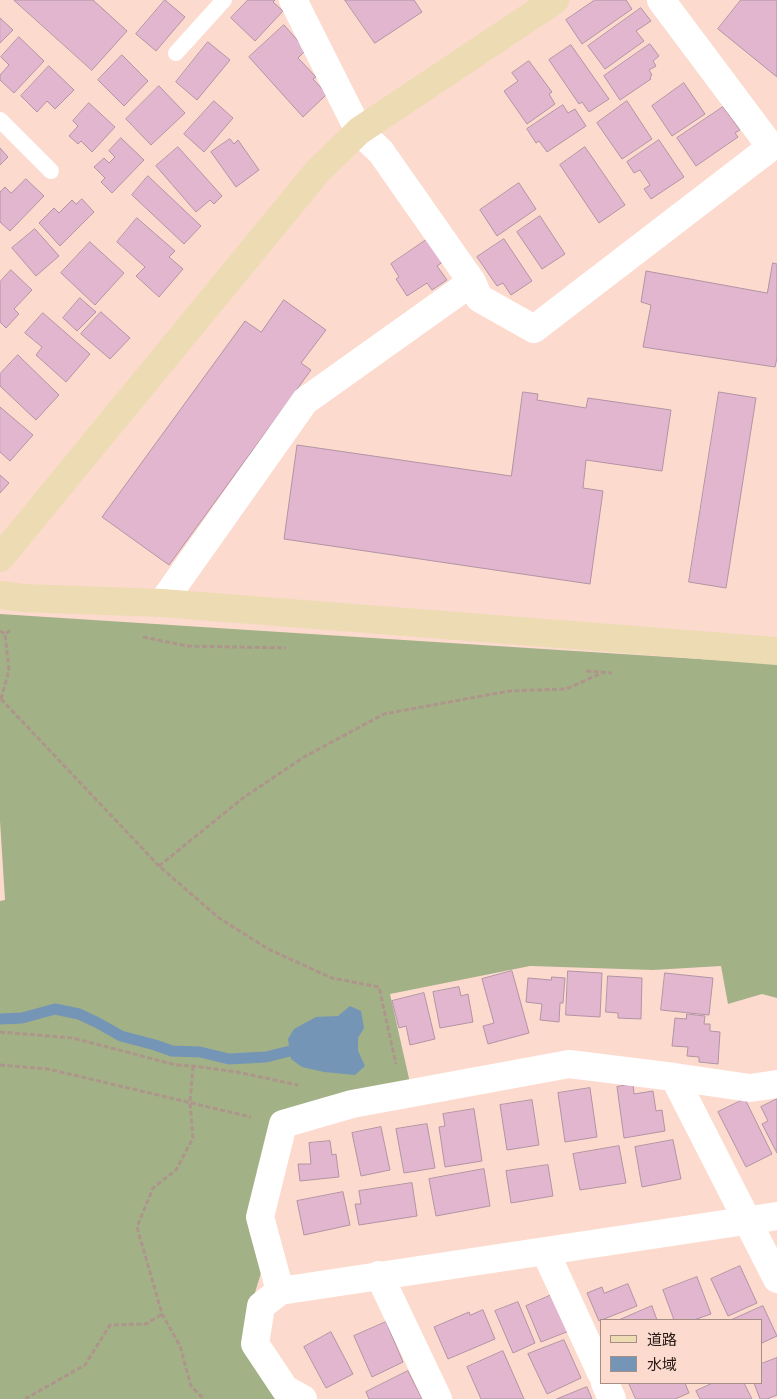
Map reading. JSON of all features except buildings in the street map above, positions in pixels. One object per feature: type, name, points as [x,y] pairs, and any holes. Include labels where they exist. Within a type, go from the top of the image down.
[{"type":"street","points":[[292,0],[359,131],[381,152],[472,282],[480,298],[534,329],[771,147],[661,0]]},
{"type":"street","points":[[0,558],[316,172],[359,131],[554,0]]},
{"type":"street","points":[[162,603],[305,401],[472,282]]},
{"type":"street","points":[[0,595],[23,598],[162,603],[777,651]]},
{"type":"street","points":[[280,1291],[260,1217],[283,1124],[352,1104],[568,1064],[750,1088],[777,1084]]},
{"type":"street","points":[[674,1078],[777,1279]]},
{"type":"street","points":[[303,1399],[285,1389],[255,1344],[261,1306],[280,1291],[777,1216]]},
{"type":"street","points":[[545,1251],[600,1372]]},
{"type":"street","points":[[379,1275],[438,1399]]},
{"type":"street","points":[[605,1384],[612,1399]]},
{"type":"lane","points":[[176,53],[224,0]]},
{"type":"lane","points":[[0,120],[51,172]]},
{"type":"path","points":[[5,634],[15,627]]},
{"type":"path","points":[[0,631],[5,634]]},
{"type":"path","points":[[5,634],[9,670],[0,699],[159,866],[219,918],[268,949],[332,978],[379,987],[404,1094]]},
{"type":"path","points":[[138,636],[187,646],[293,648]]},
{"type":"path","points":[[159,866],[244,798],[304,757],[384,714],[509,691],[566,689],[603,673],[584,671]]},
{"type":"path","points":[[0,1032],[73,1038],[176,1065],[237,1072],[295,1084]]},
{"type":"path","points":[[0,1064],[48,1069],[283,1124]]},
{"type":"path","points":[[193,1066],[190,1103],[192,1138],[176,1170],[153,1188],[137,1227],[162,1314],[180,1346],[191,1386],[204,1399]]},
{"type":"path","points":[[25,1399],[85,1366],[110,1325],[146,1324],[162,1314]]},
{"type":"green space","points":[[0,614],[777,664],[777,998],[762,994],[728,1004],[721,966],[653,970],[530,966],[390,994],[410,1083],[273,1114],[248,1225],[261,1273],[250,1309],[287,1399],[0,1399],[0,901],[5,900],[0,821]]},
{"type":"water","points":[[350,1006],[361,1011],[364,1028],[358,1038],[358,1051],[365,1066],[355,1075],[324,1072],[302,1067],[291,1059],[288,1039],[294,1029],[316,1017],[338,1016]]},
{"type":"waterway","points":[[0,1019],[22,1018],[55,1009],[79,1014],[121,1036],[172,1051],[200,1052],[229,1059],[266,1057],[290,1051]]}]
